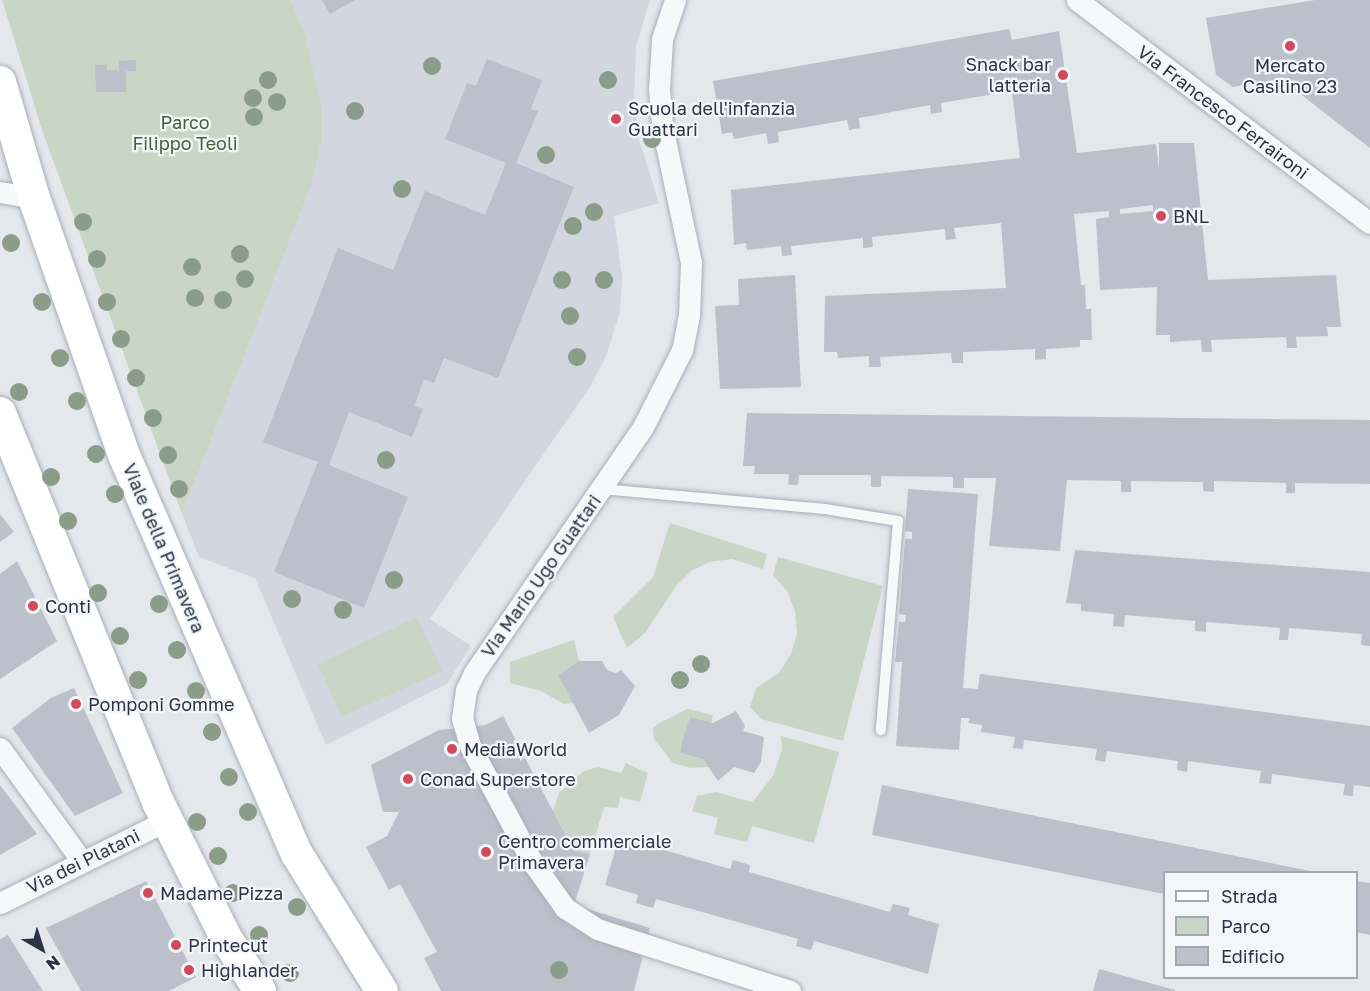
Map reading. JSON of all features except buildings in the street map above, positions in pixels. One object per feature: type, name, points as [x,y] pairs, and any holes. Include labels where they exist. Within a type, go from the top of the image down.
[{"type":"main road","name":"Viale della Primavera","points":[[0,82],[34,198],[105,408],[281,822],[319,895],[382,991]]},
{"type":"main road","points":[[0,413],[167,820],[226,938],[260,991]]},
{"type":"street","name":"Via Mario Ugo Guattari","points":[[675,0],[662,39],[659,89],[662,126],[689,246],[689,315],[682,350],[659,401],[474,673],[463,700],[466,738],[542,881],[573,914],[597,929],[659,951],[790,991]]},
{"type":"street","name":"Via Francesco Ferraironi","points":[[1077,0],[1370,223]]},
{"type":"street","points":[[0,192],[34,198]]},
{"type":"street","points":[[0,748],[81,860]]},
{"type":"street","name":"Via dei Platani","points":[[0,903],[81,860],[167,820]]},
{"type":"lane","points":[[601,489],[825,509],[898,521],[881,730]]},
{"type":"shaded area","points":[[291,0],[650,0],[636,46],[634,99],[639,139],[659,203],[614,216],[622,277],[620,312],[606,356],[591,385],[430,619],[471,646],[447,684],[326,745],[255,578],[199,557],[182,514],[312,184],[321,143],[304,32]]},
{"type":"green space","name":"Parco Filippo Teoli","points":[[2,0],[291,0],[304,32],[321,104],[321,143],[312,184],[182,514],[42,130]]},
{"type":"green space","points":[[670,523],[767,554],[763,569],[732,559],[710,562],[691,571],[676,586],[645,633],[627,648],[613,617],[653,577]]},
{"type":"green space","points":[[778,557],[883,586],[843,741],[761,719],[750,707],[756,688],[779,673],[791,654],[797,633],[795,611],[787,591],[773,575]]},
{"type":"green space","points":[[417,617],[442,671],[342,717],[318,664]]},
{"type":"green space","points":[[574,640],[579,661],[558,675],[573,703],[564,704],[541,691],[510,683],[510,662]]},
{"type":"green space","points":[[687,709],[713,715],[711,723],[690,718],[680,753],[703,759],[708,767],[690,768],[673,763],[654,739],[653,728]]},
{"type":"green space","points":[[781,736],[839,752],[814,843],[752,826],[747,842],[714,834],[718,818],[692,811],[697,796],[716,792],[752,802],[773,776],[782,749]]},
{"type":"green space","points":[[626,763],[648,773],[640,802],[620,797],[618,808],[604,807],[590,854],[574,851],[553,811],[559,793],[584,771],[598,767],[621,773]]},
{"type":"place","name":"Mercato Casilino 23","points":[[1290,46]]},
{"type":"place","name":"Snack bar latteria","points":[[1063,75]]},
{"type":"place","name":"Scuola dell'infanzia Guattari","points":[[616,119]]},
{"type":"place","name":"BNL","points":[[1161,216]]},
{"type":"place","name":"Conti","points":[[33,606]]},
{"type":"place","name":"Pomponi Gomme","points":[[76,704]]},
{"type":"place","name":"MediaWorld","points":[[452,749]]},
{"type":"place","name":"Conad Superstore","points":[[408,779]]},
{"type":"place","name":"Centro commerciale Primavera","points":[[486,852]]},
{"type":"place","name":"Madame Pizza","points":[[148,893]]},
{"type":"place","name":"Printecut","points":[[176,945]]},
{"type":"place","name":"Highlander","points":[[189,970]]}]
